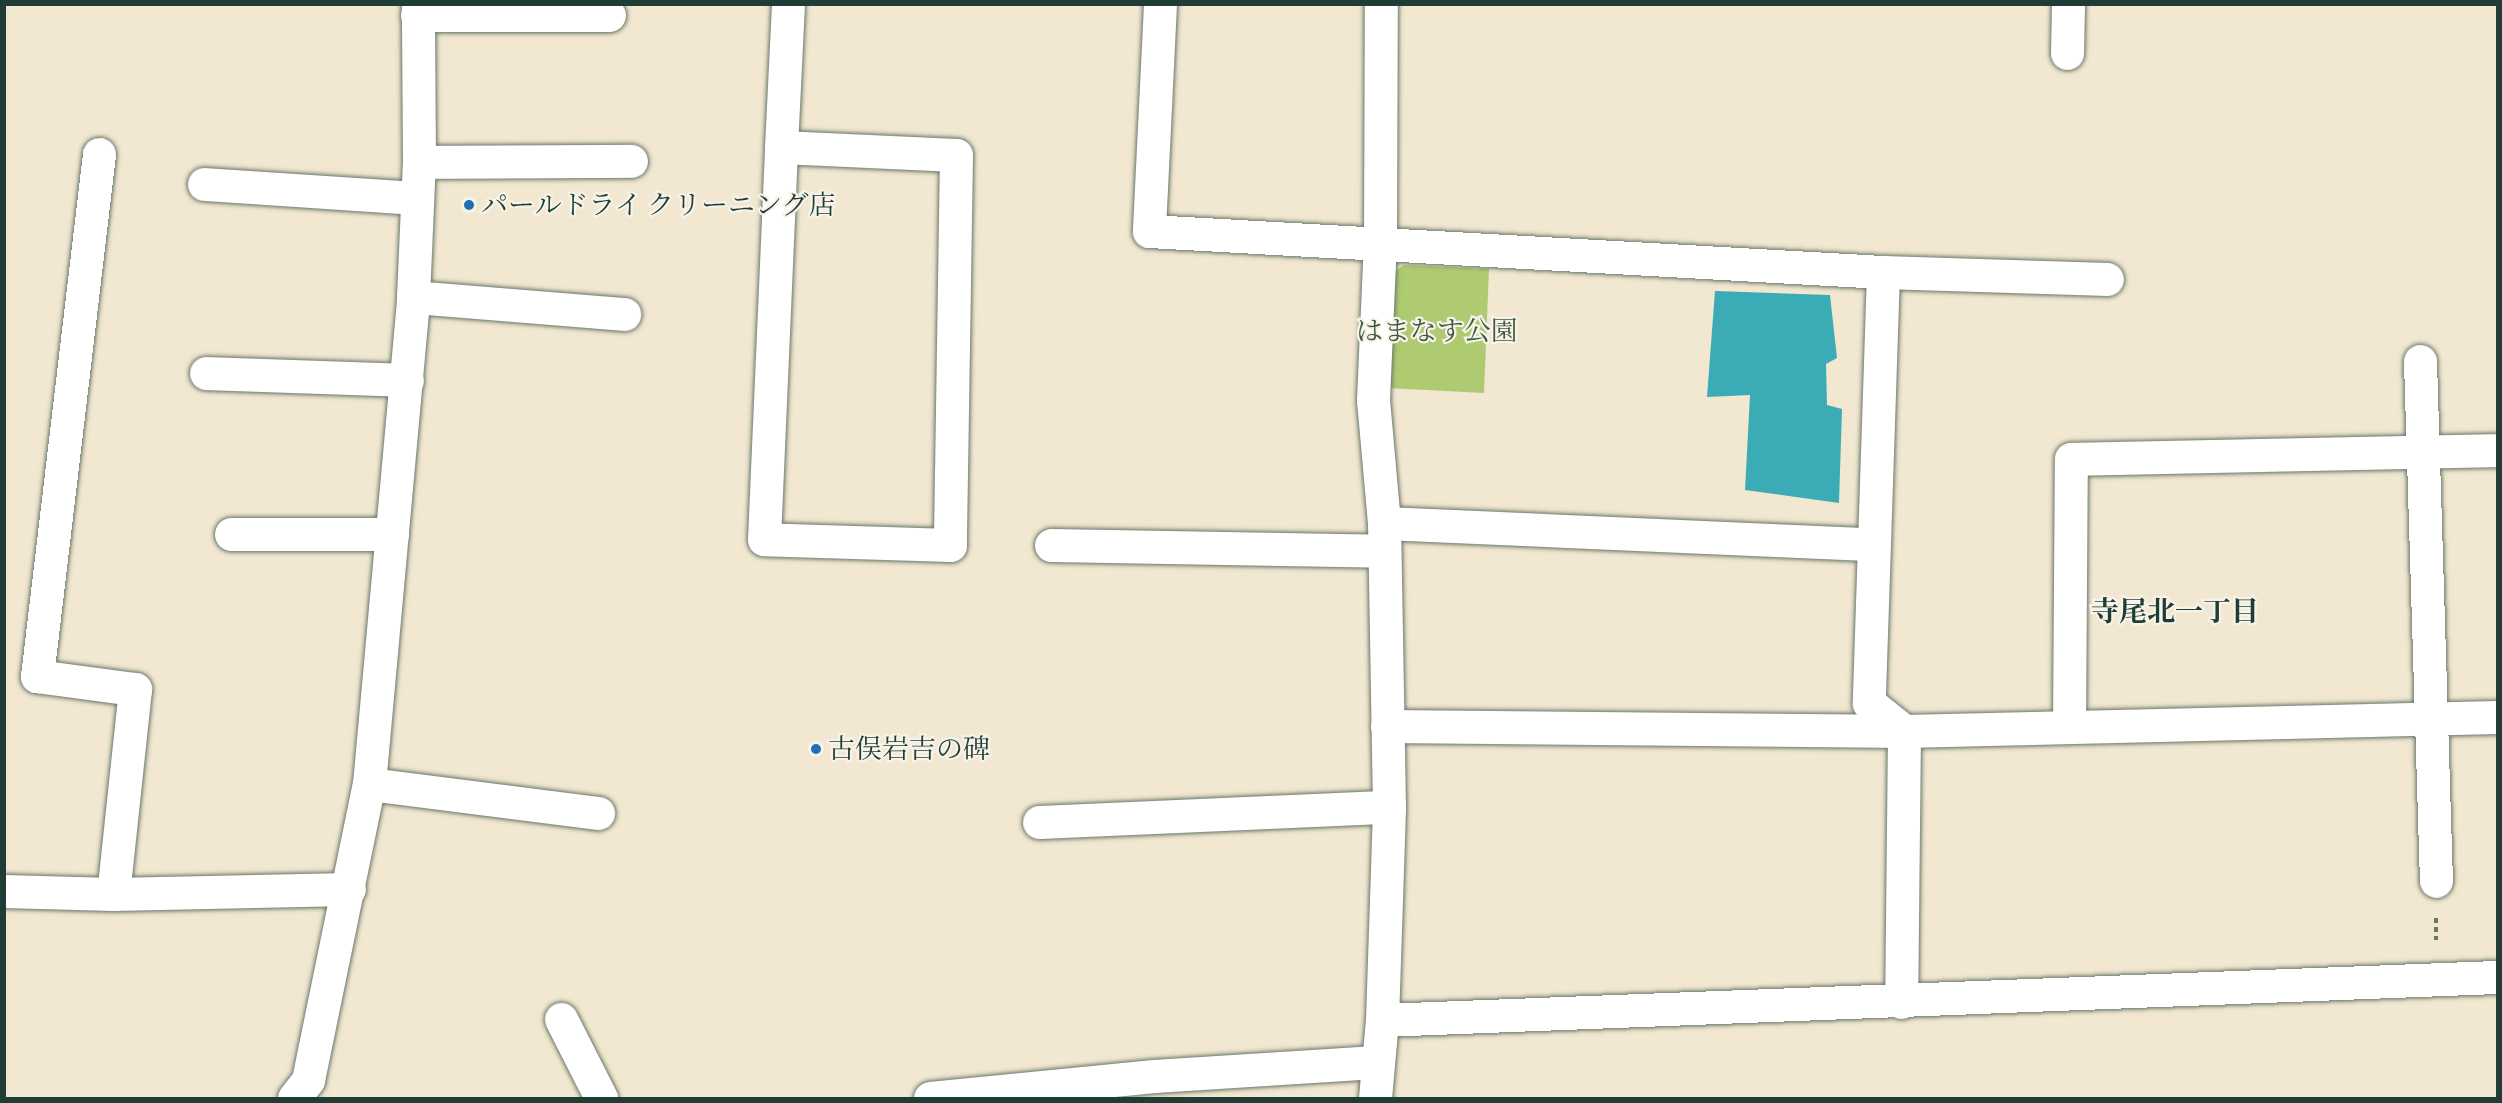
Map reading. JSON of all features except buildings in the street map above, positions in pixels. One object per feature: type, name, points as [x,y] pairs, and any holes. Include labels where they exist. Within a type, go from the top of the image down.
[{"type":"street","points":[[780,147],[956,155],[950,545],[764,539],[780,147],[788,4]]},
{"type":"street","points":[[1160,4],[1149,231],[1380,242],[1883,272],[2107,279]]},
{"type":"street","points":[[1375,1098],[1376,1062],[1382,1020],[1389,807],[1384,537],[1373,400],[1380,242],[1381,4]]},
{"type":"street","points":[[2067,53],[2068,4]]},
{"type":"street","points":[[294,1098],[308,1080],[349,890],[369,784],[413,297],[415,198],[419,162],[418,10],[609,15]]},
{"type":"street","points":[[99,154],[37,676],[135,689],[113,894]]},
{"type":"street","points":[[419,162],[631,162]]},
{"type":"street","points":[[204,184],[415,198]]},
{"type":"street","points":[[1883,272],[1869,703],[1904,731]]},
{"type":"street","points":[[413,297],[624,314]]},
{"type":"street","points":[[2420,361],[2436,881]]},
{"type":"street","points":[[206,373],[407,380]]},
{"type":"street","points":[[2069,726],[2071,459],[2498,450]]},
{"type":"street","points":[[231,534],[392,534]]},
{"type":"street","points":[[1051,545],[1384,537],[1875,544]]},
{"type":"street","points":[[1387,726],[1904,731],[2498,717]]},
{"type":"street","points":[[1901,1002],[1904,731]]},
{"type":"street","points":[[369,784],[598,813]]},
{"type":"street","points":[[1039,822],[1389,807]]},
{"type":"street","points":[[4,891],[113,894],[349,890]]},
{"type":"street","points":[[1382,1020],[1901,1002],[2498,977]]},
{"type":"street","points":[[561,1019],[601,1098]]},
{"type":"street","points":[[930,1098],[1155,1087],[1376,1062]]},
{"type":"path","points":[[2436,881],[2436,980]]},
{"type":"green space","name":"はまなす公園","points":[[1404,265],[1489,269],[1484,393],[1386,388],[1390,275]]},
{"type":"water","points":[[1715,291],[1830,295],[1837,358],[1826,364],[1827,405],[1842,409],[1839,503],[1745,490],[1750,395],[1707,397]]},
{"type":"place","name":"パールドライ クリーニング店","points":[[469,205]]},
{"type":"place","name":"古俣岩吉の碑","points":[[816,749]]},
{"type":"district","name":"寺尾北一丁目","points":[[2175,611]]}]
